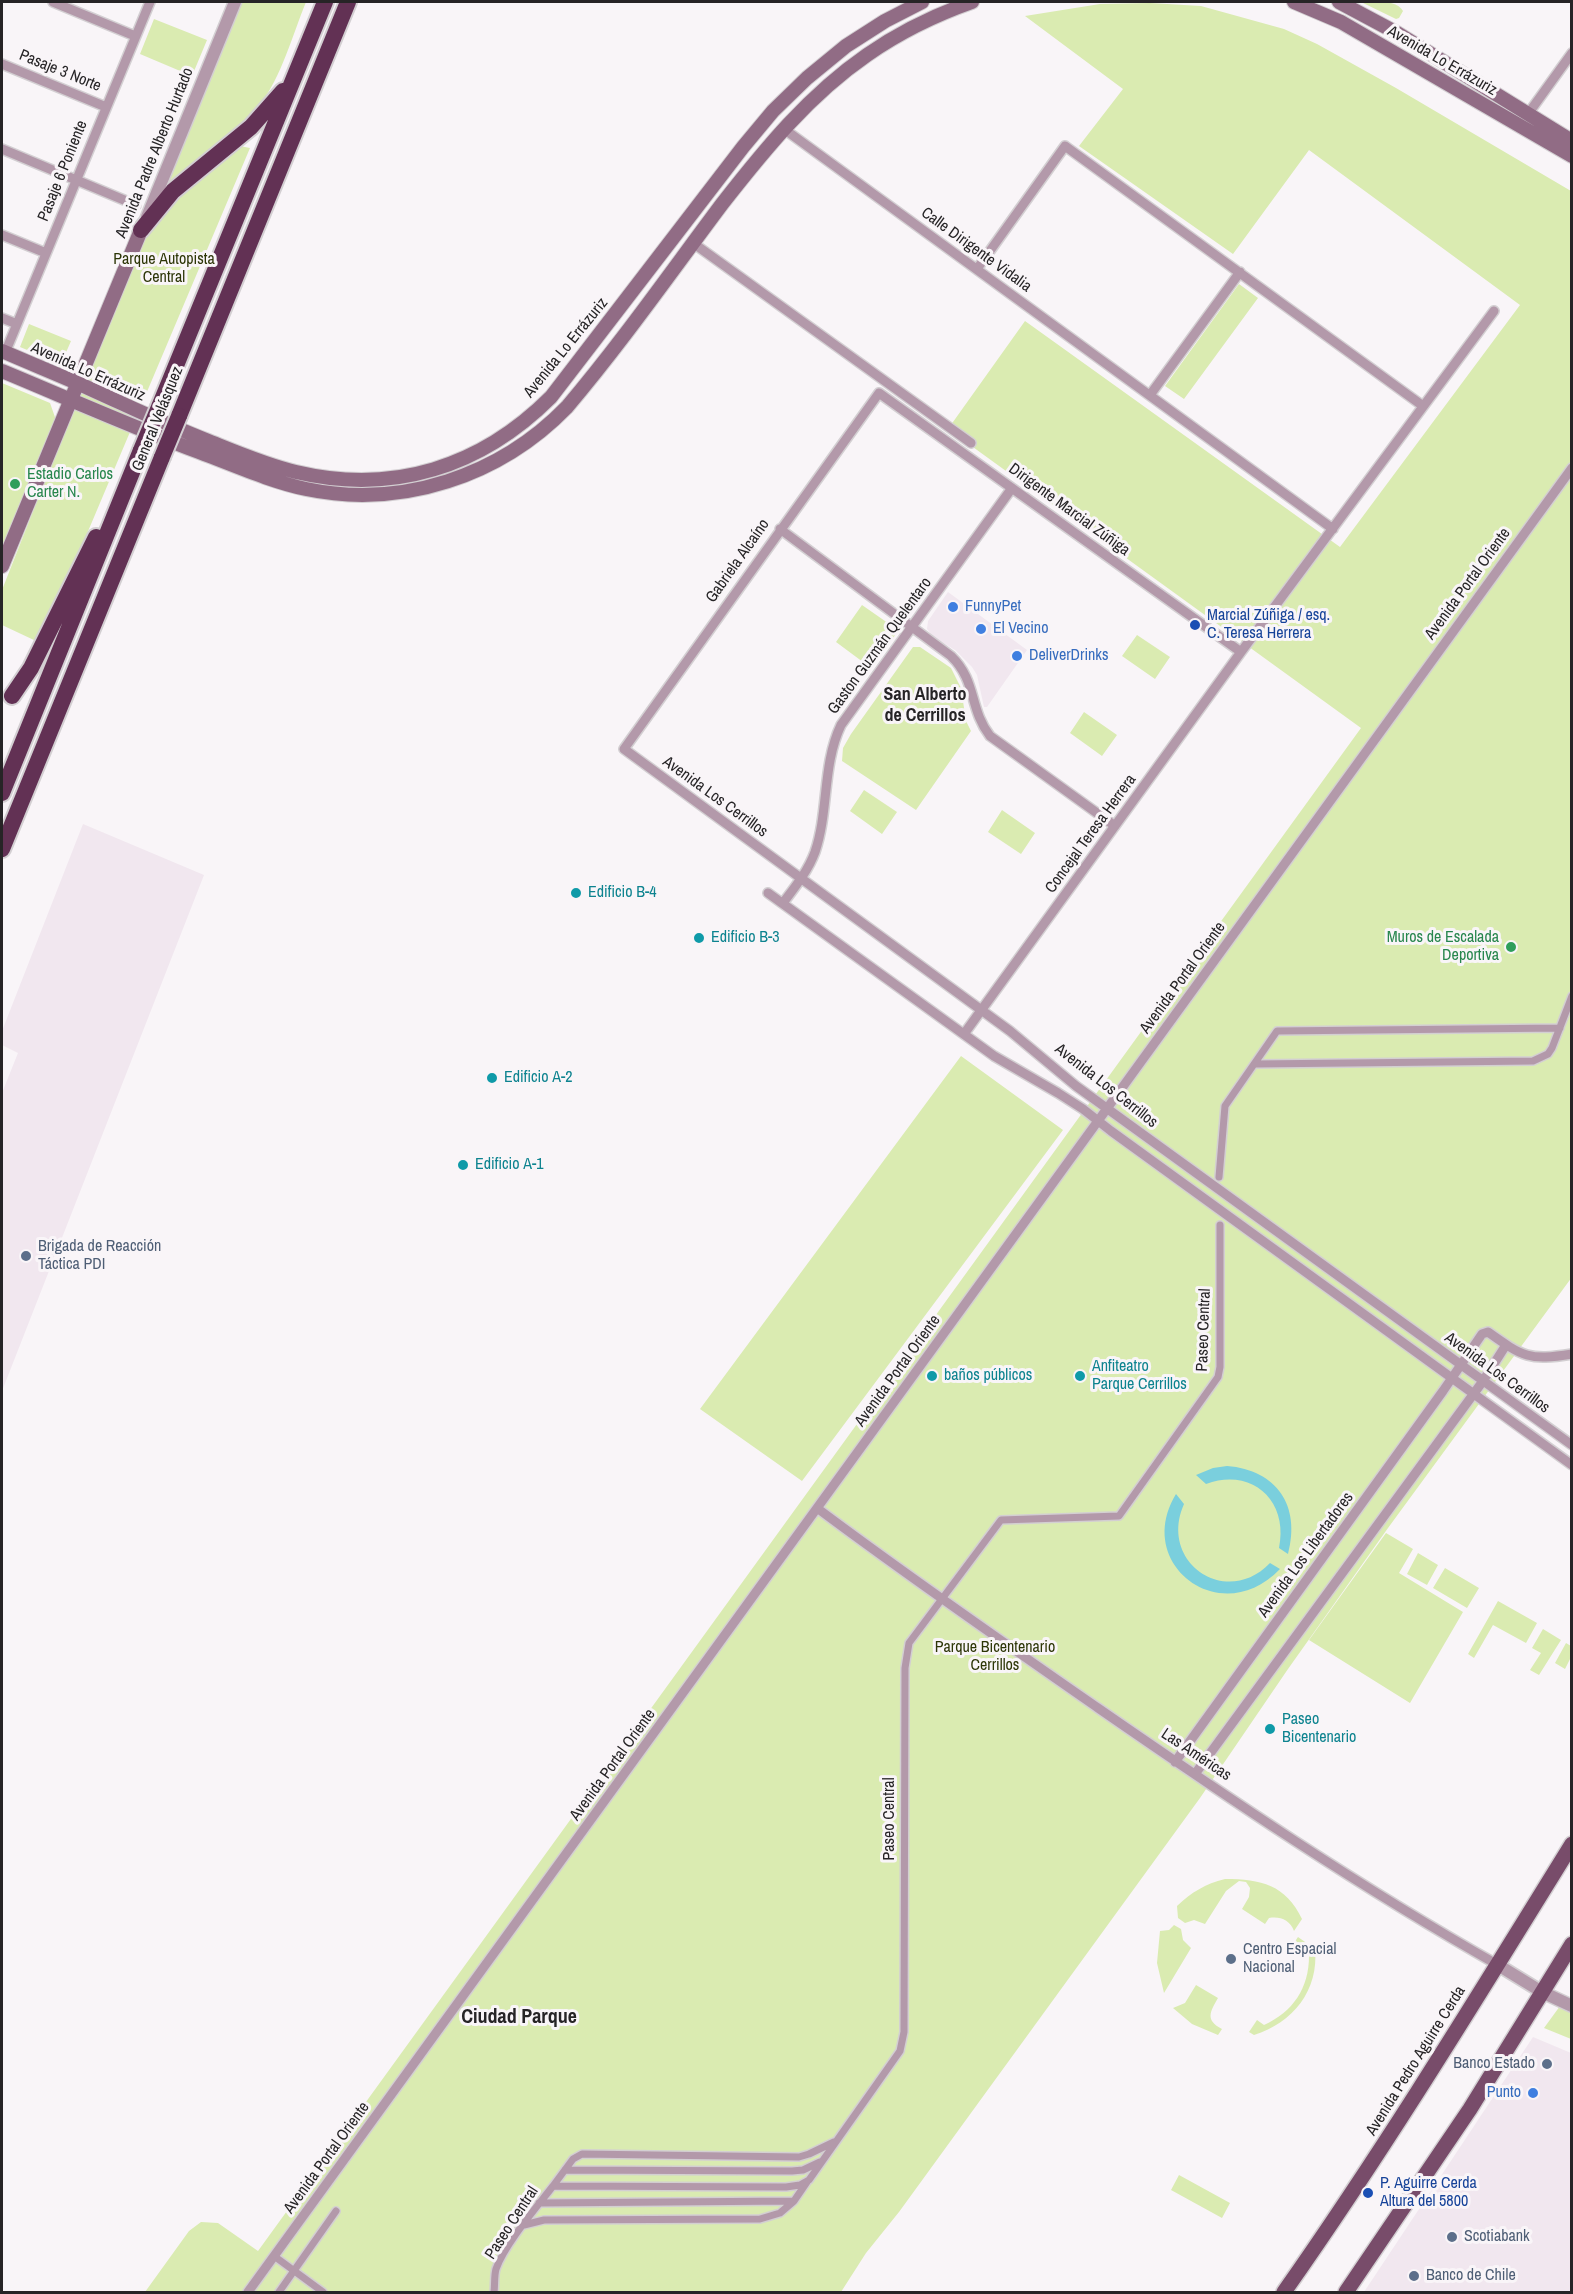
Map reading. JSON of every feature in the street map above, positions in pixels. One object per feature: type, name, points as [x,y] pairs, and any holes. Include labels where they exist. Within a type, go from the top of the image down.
[{"type":"highway","name":"General Velásquez","points":[[2,793],[325,2]]},
{"type":"highway","name":"General Velásquez","points":[[2,849],[348,2]]},
{"type":"highway","points":[[141,230],[173,191],[237,140],[264,114],[298,68]]},
{"type":"highway","points":[[12,696],[32,668],[80,567],[125,490]]},
{"type":"main road","name":"Avenida Lo Errázuriz","points":[[3,352],[176,428],[281,468],[316,476],[362,480],[396,477],[438,469],[474,455],[519,426],[551,397],[743,147],[789,95],[846,46],[885,21],[922,2]]},
{"type":"main road","name":"Avenida Lo Errázuriz","points":[[2,371],[184,447],[304,489],[367,495],[392,493],[437,485],[466,475],[496,462],[550,424],[591,379],[693,243],[784,129],[822,91],[867,55],[930,18],[972,2]]},
{"type":"main road","name":"Avenida Lo Errázuriz","points":[[1294,2],[1350,27],[1572,156]]},
{"type":"main road","name":"Avenida Lo Errázuriz","points":[[1338,2],[1361,6],[1572,141]]},
{"type":"main road","name":"Avenida Padre Alberto Hurtado","points":[[2,566],[141,230]]},
{"type":"main road","name":"Avenida Pedro Aguirre Cerda","points":[[1284,2292],[1373,2162],[1572,1844]]},
{"type":"main road","points":[[1346,2292],[1466,2114],[1572,1944]]},
{"type":"street","points":[[53,2],[135,36]]},
{"type":"street","name":"Pasaje 6 Poniente","points":[[3,352],[17,324],[150,2]]},
{"type":"street","name":"Avenida Padre Alberto Hurtado","points":[[141,230],[236,2]]},
{"type":"street","points":[[1528,114],[1572,53]]},
{"type":"street","name":"Pasaje 3 Norte","points":[[2,64],[106,107]]},
{"type":"street","name":"Calle Dirigente Vidalia","points":[[784,129],[1333,529]]},
{"type":"street","points":[[977,269],[1065,146],[1423,406]]},
{"type":"street","points":[[2,149],[136,205]]},
{"type":"street","points":[[2,235],[46,253]]},
{"type":"street","points":[[693,243],[971,443]]},
{"type":"street","points":[[1150,395],[1240,272]]},
{"type":"street","name":"Concejal Teresa Herrera","points":[[964,1034],[1241,652],[1494,311]]},
{"type":"street","points":[[2,318],[17,324]]},
{"type":"street","name":"Dirigente Marcial Zúñiga","points":[[879,393],[1241,652]]},
{"type":"street","name":"Gabriela Alcaíno","points":[[624,749],[879,393]]},
{"type":"street","name":"Avenida Portal Oriente","points":[[248,2292],[1572,468]]},
{"type":"street","name":"Gaston Guzmán Quelentaro","points":[[783,903],[809,864],[819,837],[834,740],[850,711],[1012,488]]},
{"type":"street","points":[[780,530],[961,665],[971,685],[978,717],[990,736],[1115,826]]},
{"type":"street","name":"Avenida Los Cerrillos","points":[[624,749],[982,1010],[1107,1108],[1572,1445]]},
{"type":"street","name":"Avenida Los Cerrillos","points":[[768,893],[994,1056],[1099,1120],[1451,1379],[1572,1465]]},
{"type":"street","points":[[1256,1064],[1524,1062],[1548,1054],[1572,996]]},
{"type":"street","points":[[1219,1177],[1225,1106],[1277,1031],[1560,1028]]},
{"type":"street","name":"Paseo Central","points":[[494,2292],[497,2268],[522,2226],[552,2186],[786,2187],[800,2185],[809,2180],[900,2051],[903,2042],[905,1659],[913,1635],[1001,1520],[1119,1516],[1218,1377],[1220,1367],[1220,1225]]},
{"type":"street","name":"Avenida Los Libertadores","points":[[1175,1762],[1482,1334],[1488,1332],[1506,1345]]},
{"type":"street","points":[[1195,1774],[1483,1381],[1506,1345],[1530,1357],[1572,1353]]},
{"type":"street","name":"Las Américas","points":[[817,1509],[1175,1762],[1325,1860],[1542,1992],[1572,2006]]},
{"type":"street","points":[[552,2186],[576,2157],[582,2154],[794,2157],[809,2154],[837,2140]]},
{"type":"street","points":[[565,2170],[792,2171],[803,2170],[822,2161]]},
{"type":"street","points":[[522,2226],[544,2220],[760,2219],[780,2213],[794,2201],[809,2180]]},
{"type":"street","points":[[539,2203],[794,2201]]},
{"type":"street","points":[[279,2292],[336,2211]]},
{"type":"street","points":[[274,2256],[324,2292]]},
{"type":"shaded area","points":[[948,592],[1027,650],[987,707],[984,707],[977,675],[972,667],[955,650],[933,637],[927,629],[928,621]]},
{"type":"shaded area","points":[[83,824],[204,875],[2,1391],[2,1093],[18,1053],[2,1045],[2,1031]]},
{"type":"shaded area","points":[[1533,2037],[1571,2053],[1571,2292],[1364,2292]]},
{"type":"green space","points":[[242,2],[306,2],[280,69],[259,106],[227,139],[162,190]]},
{"type":"green space","points":[[1361,2],[1391,3],[1403,11],[1396,19]]},
{"type":"green space","name":"Parque Bicentenario Cerrillos","points":[[1150,3],[1201,6],[1284,29],[1317,44],[1396,88],[1571,191],[1572,1277],[1388,1528],[1200,1798],[899,2212],[866,2253],[841,2292],[145,2292],[189,2231],[201,2222],[218,2223],[258,2251],[1361,728],[948,429],[1025,321],[1340,547],[1520,305],[1309,150],[1233,254],[1079,146],[1123,89],[1025,16],[1100,4]]},
{"type":"green space","points":[[154,19],[207,40],[192,76],[140,54]]},
{"type":"green space","name":"Parque Autopista Central","points":[[240,146],[250,148],[67,581],[36,641],[2,625],[2,590],[137,247],[169,200]]},
{"type":"green space","points":[[1239,284],[1258,298],[1184,399],[1165,386]]},
{"type":"green space","points":[[29,324],[71,341],[61,364],[20,347]]},
{"type":"green space","name":"Estadio Carlos Carter N.","points":[[2,383],[50,403],[56,420],[2,548]]},
{"type":"green space","points":[[862,605],[895,628],[896,634],[871,668],[836,642]]},
{"type":"green space","points":[[1137,635],[1170,657],[1155,679],[1122,656]]},
{"type":"green space","points":[[913,647],[920,647],[951,668],[961,688],[966,721],[971,731],[916,810],[842,761],[843,748],[851,734]]},
{"type":"green space","points":[[1084,712],[1117,735],[1102,756],[1070,733]]},
{"type":"green space","points":[[864,790],[897,812],[882,834],[850,811]]},
{"type":"green space","points":[[1002,810],[1035,833],[1021,854],[988,832]]},
{"type":"green space","points":[[961,1056],[1063,1130],[802,1481],[700,1409]]},
{"type":"green space","points":[[1386,1533],[1413,1549],[1399,1573],[1463,1612],[1410,1703],[1309,1640]]},
{"type":"green space","points":[[1418,1553],[1438,1565],[1427,1585],[1407,1574]]},
{"type":"green space","points":[[1445,1568],[1479,1588],[1467,1608],[1433,1588]]},
{"type":"green space","points":[[1498,1601],[1537,1623],[1526,1643],[1493,1625],[1474,1658],[1468,1654]]},
{"type":"green space","points":[[1543,1629],[1561,1640],[1539,1675],[1530,1670],[1541,1653],[1532,1648]]},
{"type":"green space","points":[[1566,1643],[1571,1646],[1571,1657],[1565,1669],[1555,1663]]},
{"type":"green space","points":[[1225,1879],[1250,1880],[1271,1886],[1288,1898],[1302,1919],[1294,1931],[1290,1924],[1281,1918],[1269,1918],[1265,1924],[1242,1909],[1249,1897],[1250,1888],[1246,1882],[1239,1881],[1226,1891],[1205,1924],[1194,1920],[1185,1923],[1178,1918],[1177,1906],[1183,1901],[1205,1886]]},
{"type":"green space","points":[[1174,1925],[1181,1929],[1183,1940],[1191,1948],[1164,1993],[1157,1963],[1160,1931],[1169,1930]]},
{"type":"green space","points":[[1298,1937],[1315,1949],[1313,1978],[1308,1991],[1301,2003],[1281,2022],[1254,2035],[1249,2032],[1257,2020],[1264,2025],[1274,2020],[1291,2006],[1302,1988],[1309,1956],[1292,1946]]},
{"type":"green space","points":[[1196,1985],[1218,1998],[1213,2007],[1211,2019],[1222,2029],[1218,2035],[1192,2024],[1173,2008],[1185,2003]]},
{"type":"green space","points":[[1560,2006],[1571,2011],[1571,2039],[1544,2028]]},
{"type":"green space","points":[[1179,2175],[1230,2203],[1222,2218],[1171,2190]]},
{"type":"water","points":[[1227,1466],[1245,1469],[1259,1475],[1272,1483],[1281,1494],[1288,1506],[1291,1521],[1288,1554],[1279,1548],[1281,1531],[1278,1516],[1264,1492],[1252,1484],[1238,1480],[1223,1480],[1206,1484],[1196,1475],[1213,1468]]},
{"type":"water","points":[[1176,1494],[1184,1504],[1178,1525],[1180,1544],[1188,1560],[1201,1573],[1217,1580],[1234,1581],[1253,1576],[1270,1563],[1280,1569],[1257,1586],[1233,1593],[1210,1591],[1190,1581],[1174,1565],[1166,1544],[1166,1520]]},
{"type":"place","name":"Estadio Carlos Carter N.","points":[[15,484]]},
{"type":"place","name":"FunnyPet","points":[[953,607]]},
{"type":"place","name":"Marcial Zúñiga / esq. C. Teresa Herrera","points":[[1195,625]]},
{"type":"place","name":"El Vecino","points":[[981,629]]},
{"type":"place","name":"DeliverDrinks","points":[[1017,656]]},
{"type":"place","name":"Edificio B-4","points":[[576,893]]},
{"type":"place","name":"Edificio B-3","points":[[699,938]]},
{"type":"place","name":"Muros de Escalada Deportiva","points":[[1511,947]]},
{"type":"place","name":"Edificio A-2","points":[[492,1078]]},
{"type":"place","name":"Edificio A-1","points":[[463,1165]]},
{"type":"place","name":"Brigada de Reacción Táctica PDI","points":[[26,1256]]},
{"type":"place","name":"baños públicos","points":[[932,1376]]},
{"type":"place","name":"Anfiteatro Parque Cerrillos","points":[[1080,1376]]},
{"type":"place","name":"Paseo Bicentenario","points":[[1270,1729]]},
{"type":"place","name":"Centro Espacial Nacional","points":[[1231,1959]]},
{"type":"place","name":"Banco Estado","points":[[1547,2064]]},
{"type":"place","name":"Punto","points":[[1533,2093]]},
{"type":"place","name":"P. Aguirre Cerda Altura del 5800","points":[[1368,2193]]},
{"type":"place","name":"Scotiabank","points":[[1452,2237]]},
{"type":"place","name":"Banco de Chile","points":[[1414,2276]]},
{"type":"district","name":"San Alberto de Cerrillos","points":[[925,705]]},
{"type":"district","name":"Ciudad Parque","points":[[519,2018]]}]
